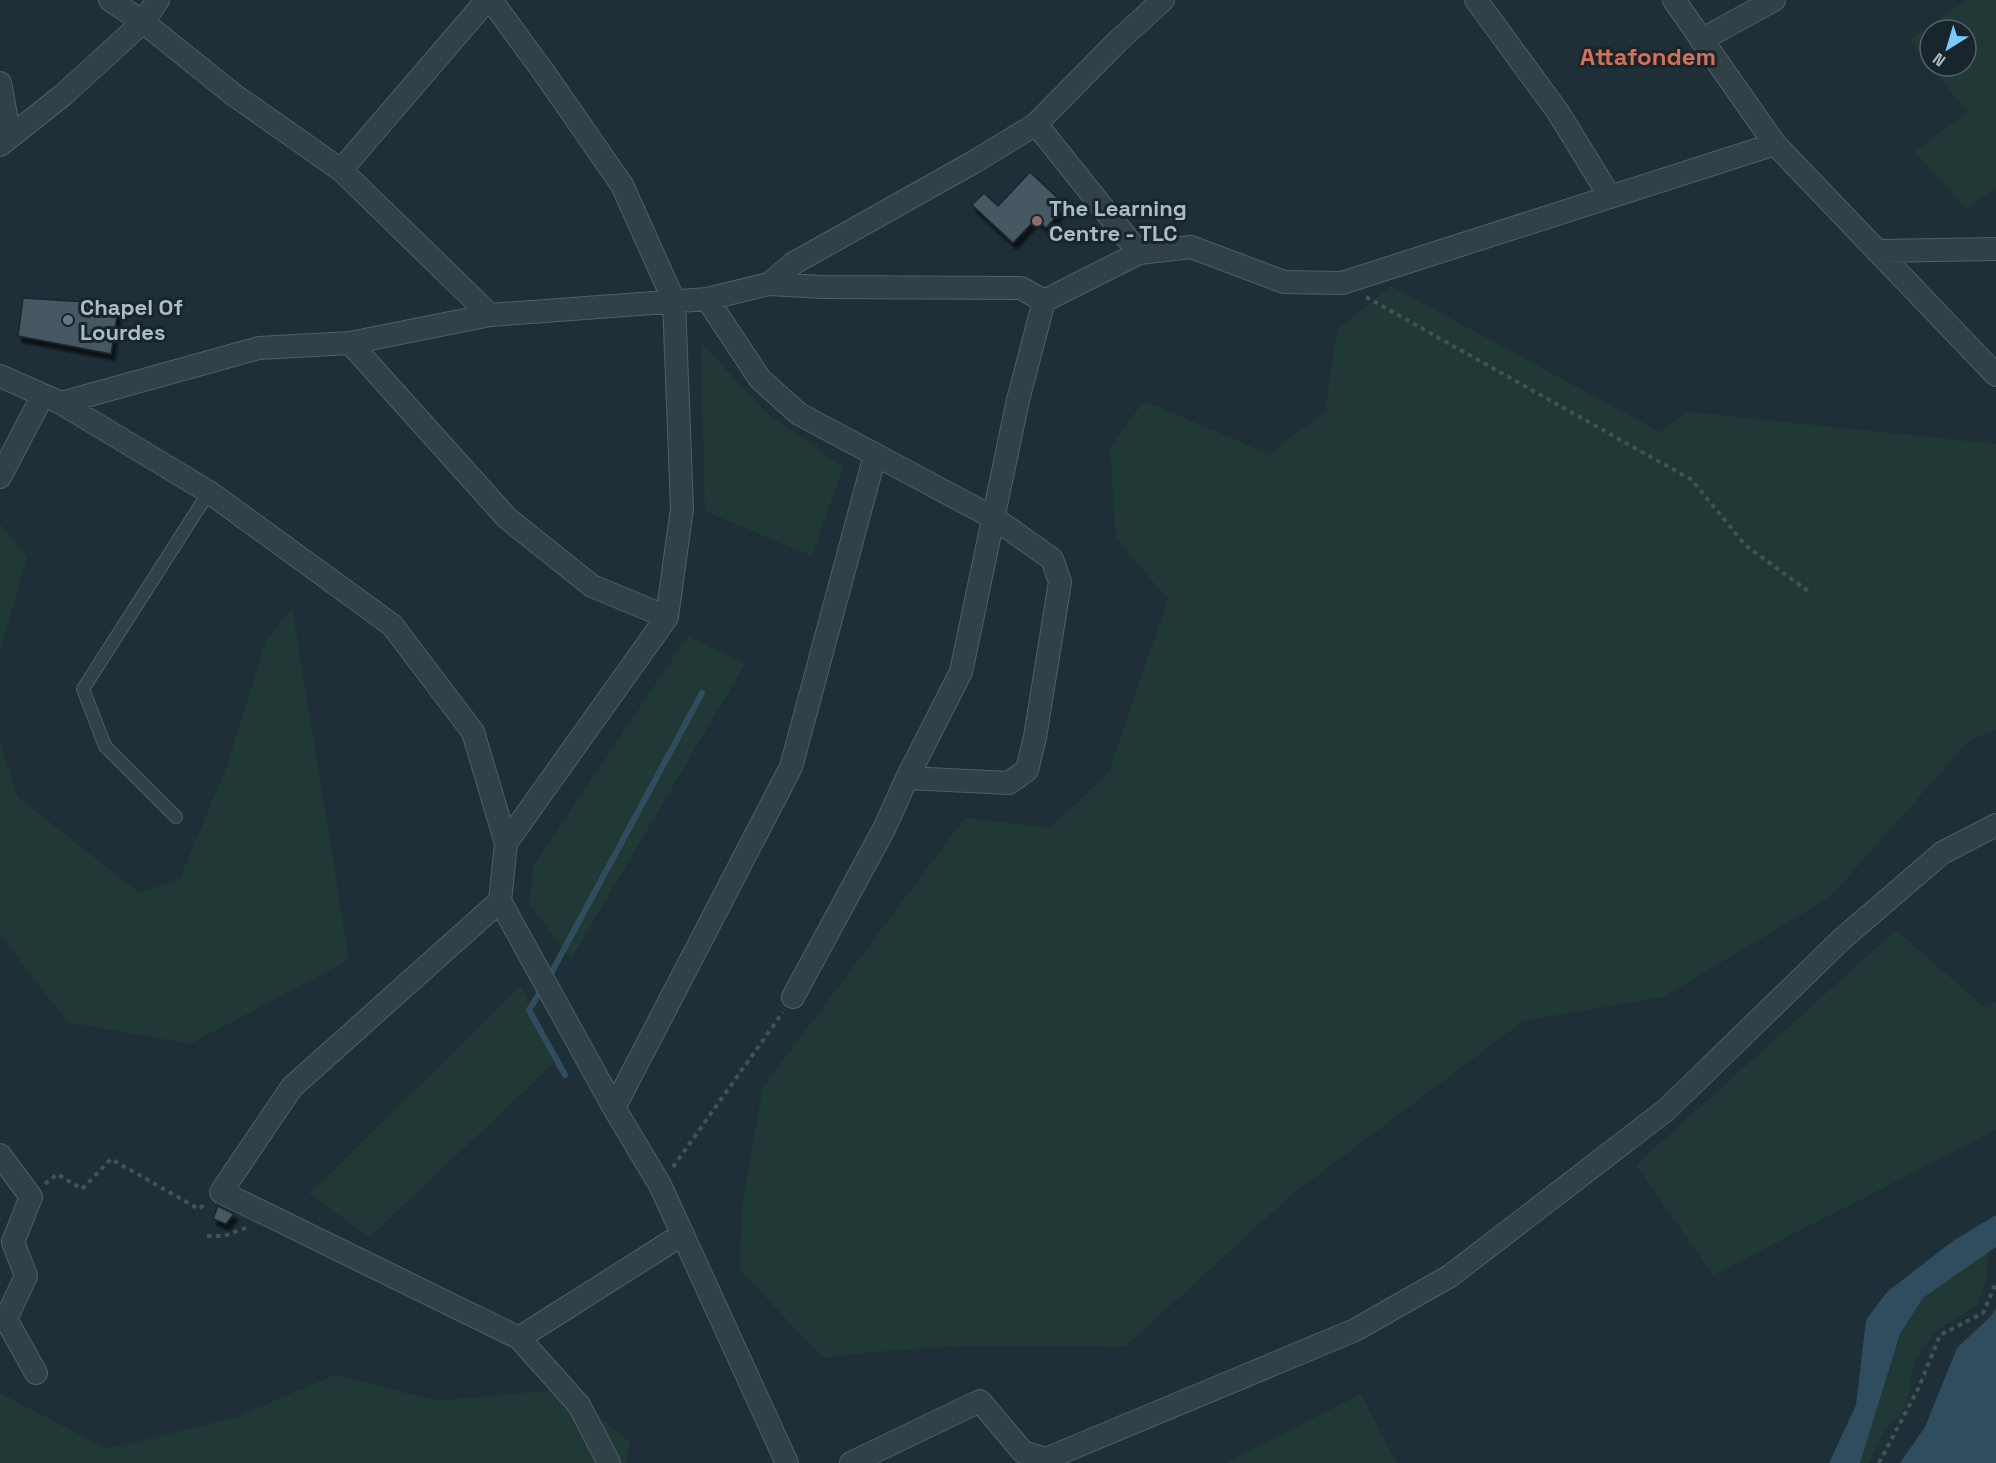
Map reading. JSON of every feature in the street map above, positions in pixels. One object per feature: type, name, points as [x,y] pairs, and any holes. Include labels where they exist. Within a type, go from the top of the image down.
[{"type":"street","points":[[110,0],[143,22],[234,95],[341,170],[490,315]]},
{"type":"street","points":[[5,141],[63,95],[143,22],[158,0]]},
{"type":"street","points":[[341,170],[489,0],[545,74],[622,185],[674,301],[682,508],[667,617],[506,843]]},
{"type":"street","points":[[769,284],[794,263],[974,162],[1036,124],[1118,41],[1163,0]]},
{"type":"street","points":[[1476,0],[1558,112],[1610,197]]},
{"type":"street","points":[[1674,0],[1775,144],[1996,375]]},
{"type":"street","points":[[1701,40],[1774,0]]},
{"type":"street","points":[[0,83],[5,141]]},
{"type":"street","points":[[1036,124],[1139,253]]},
{"type":"street","points":[[793,997],[884,829],[907,778],[961,672],[1018,400],[1044,301],[1139,253],[1191,247],[1284,282],[1342,283],[1775,144]]},
{"type":"street","points":[[1877,251],[1996,249]]},
{"type":"street","points":[[0,477],[52,399],[259,348],[350,343],[490,315],[707,299],[769,284],[823,287],[1021,288],[1044,301]]},
{"type":"street","points":[[707,299],[760,379],[799,414],[994,518],[1053,559],[1060,582],[1028,770],[1009,783],[907,778]]},
{"type":"street","points":[[350,343],[507,518],[592,586],[667,617]]},
{"type":"street","points":[[0,376],[52,399],[209,492],[392,626],[473,732],[506,843],[500,901],[614,1108],[660,1185],[787,1463]]},
{"type":"street","points":[[614,1108],[791,767],[875,455]]},
{"type":"street","points":[[851,1463],[980,1401],[1023,1452],[1046,1458],[1355,1330],[1450,1276],[1666,1110],[1842,939],[1942,854],[1996,825]]},
{"type":"street","points":[[500,901],[292,1087],[221,1192],[519,1338],[579,1405],[609,1463]]},
{"type":"street","points":[[0,1155],[30,1197],[13,1242],[26,1276],[6,1319],[36,1373]]},
{"type":"street","points":[[519,1338],[683,1234]]},
{"type":"lane","points":[[176,817],[105,746],[83,689],[209,492]]},
{"type":"path","points":[[1342,283],[1692,480],[1744,545],[1808,591]]},
{"type":"path","points":[[660,1185],[793,997]]},
{"type":"path","points":[[30,1197],[57,1174],[82,1189],[111,1159],[199,1209],[221,1192]]},
{"type":"path","points":[[207,1236],[224,1236],[274,1218]]},
{"type":"path","points":[[1879,1463],[1919,1387],[1940,1335],[1983,1312],[1996,1283]]},
{"type":"green space","points":[[1967,0],[1996,0],[1996,188],[1967,209],[1914,152],[1968,112],[1940,78],[1978,78],[1978,18],[1941,18]]},
{"type":"green space","points":[[1918,34],[1918,51],[1909,40]]},
{"type":"green space","points":[[1391,286],[1660,432],[1688,412],[1996,444],[1996,730],[1970,740],[1830,897],[1663,997],[1523,1021],[1290,1196],[1125,1347],[936,1348],[823,1358],[739,1269],[743,1201],[763,1087],[965,818],[1050,828],[1109,772],[1168,599],[1116,539],[1110,447],[1144,401],[1269,454],[1325,412],[1337,330]]},
{"type":"green space","points":[[701,343],[768,414],[843,467],[812,556],[705,511]]},
{"type":"green space","points":[[0,524],[27,557],[0,651]]},
{"type":"green space","points":[[292,607],[349,960],[190,1044],[67,1022],[0,934],[0,744],[18,797],[139,893],[180,878],[227,766],[266,641]]},
{"type":"green space","points":[[688,636],[745,664],[571,959],[530,905],[533,867]]},
{"type":"green space","points":[[1896,930],[1984,1007],[1996,1002],[1996,1130],[1713,1275],[1636,1165]]},
{"type":"green space","points":[[521,986],[556,1061],[370,1237],[309,1194]]},
{"type":"green space","points":[[1988,1252],[1987,1278],[1976,1306],[1937,1330],[1914,1361],[1909,1394],[1902,1414],[1886,1427],[1869,1463],[1860,1463],[1900,1334],[1923,1298]]},
{"type":"green space","points":[[335,1375],[437,1401],[565,1389],[630,1442],[627,1463],[0,1463],[0,1393],[107,1449],[237,1417]]},
{"type":"green space","points":[[1361,1394],[1397,1463],[1225,1463]]},
{"type":"water","points":[[1996,1215],[1996,1247],[1923,1298],[1900,1334],[1860,1463],[1829,1463],[1856,1405],[1866,1320],[1887,1292],[1953,1241]]},
{"type":"water","points":[[1996,1308],[1996,1463],[1900,1463],[1925,1427],[1957,1348],[1991,1316]]},
{"type":"building","points":[[1030,172],[1066,206],[1046,228],[1036,219],[1013,243],[972,205],[984,193],[998,206]]},
{"type":"building","name":"Chapel Of Lourdes","points":[[23,298],[119,304],[111,354],[18,336]]},
{"type":"building","points":[[218,1206],[234,1214],[226,1224],[213,1219]]},
{"type":"waterway","points":[[549,977],[702,693]]},
{"type":"waterway","points":[[542,989],[529,1010],[565,1075]]},
{"type":"place","name":"The Learning Centre - TLC","points":[[1037,221]]},
{"type":"place","name":"Chapel Of Lourdes","points":[[68,320]]},
{"type":"district","name":"Attafondem","points":[[1648,57]]}]
